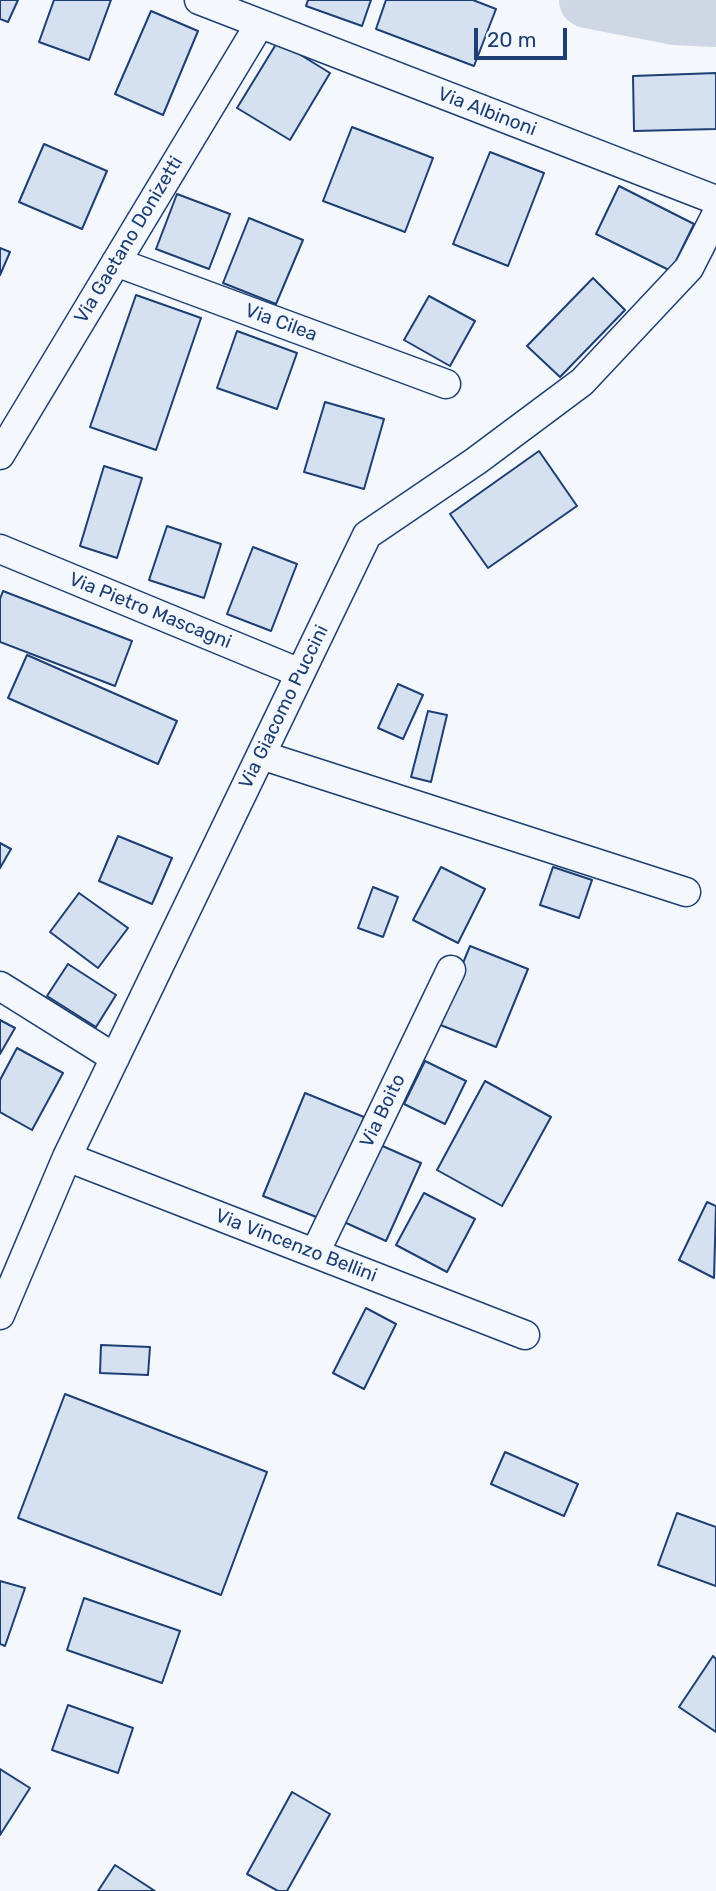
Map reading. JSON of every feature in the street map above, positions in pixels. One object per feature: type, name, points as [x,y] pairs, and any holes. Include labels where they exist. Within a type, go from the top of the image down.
[{"type":"street","name":"Via Albinoni","points":[[199,0],[716,200]]},
{"type":"street","name":"Via Gaetano Donizetti","points":[[0,454],[259,25]]},
{"type":"street","name":"Via Giacomo Puccini","points":[[0,1315],[67,1157],[367,534],[476,461],[582,382],[689,268],[716,215]]},
{"type":"street","name":"Via Cilea","points":[[116,262],[446,384]]},
{"type":"street","name":"Via Pietro Mascagni","points":[[0,549],[300,673]]},
{"type":"street","points":[[261,755],[686,892]]},
{"type":"street","name":"Via Boito","points":[[315,1253],[451,970]]},
{"type":"street","points":[[0,986],[115,1058]]},
{"type":"street","name":"Via Vincenzo Bellini","points":[[67,1157],[525,1335]]},
{"type":"building","points":[[0,0],[18,0],[8,22],[0,19]]},
{"type":"building","points":[[54,0],[111,0],[89,60],[39,42]]},
{"type":"building","points":[[308,0],[371,0],[362,26],[306,6]]},
{"type":"building","points":[[386,0],[473,0],[496,9],[474,66],[376,29]]},
{"type":"building","points":[[151,11],[198,31],[163,115],[115,94]]},
{"type":"building","points":[[278,41],[330,73],[290,140],[237,108]]},
{"type":"building","points":[[716,73],[716,129],[634,131],[633,76]]},
{"type":"building","points":[[352,127],[433,158],[405,232],[323,201]]},
{"type":"building","points":[[44,144],[107,171],[82,229],[19,202]]},
{"type":"building","points":[[490,152],[544,173],[508,266],[453,244]]},
{"type":"building","points":[[619,186],[694,224],[671,271],[596,234]]},
{"type":"building","points":[[177,194],[230,214],[209,269],[156,249]]},
{"type":"building","points":[[249,218],[303,240],[276,304],[223,283]]},
{"type":"building","points":[[0,248],[10,252],[0,275]]},
{"type":"building","points":[[593,278],[625,310],[560,377],[527,346]]},
{"type":"building","points":[[136,295],[201,318],[156,450],[90,427]]},
{"type":"building","points":[[429,296],[475,321],[450,366],[404,340]]},
{"type":"building","points":[[237,331],[297,353],[277,409],[217,388]]},
{"type":"building","points":[[325,402],[384,419],[364,489],[304,472]]},
{"type":"building","points":[[539,451],[577,506],[488,568],[450,514]]},
{"type":"building","points":[[104,466],[142,478],[117,558],[80,546]]},
{"type":"building","points":[[167,526],[221,544],[204,598],[149,580]]},
{"type":"building","points":[[253,547],[297,564],[271,631],[227,614]]},
{"type":"building","points":[[3,591],[132,641],[115,686],[0,642],[0,599]]},
{"type":"building","points":[[27,655],[177,721],[158,764],[8,698]]},
{"type":"building","points":[[398,684],[423,695],[403,739],[378,728]]},
{"type":"building","points":[[428,711],[447,715],[431,782],[411,777]]},
{"type":"building","points":[[118,836],[172,858],[152,904],[99,881]]},
{"type":"building","points":[[0,843],[11,849],[0,868]]},
{"type":"building","points":[[441,867],[485,889],[458,943],[413,920]]},
{"type":"building","points":[[553,867],[592,880],[579,918],[540,905]]},
{"type":"building","points":[[373,887],[398,897],[383,937],[358,928]]},
{"type":"building","points":[[79,893],[128,928],[98,968],[50,932]]},
{"type":"building","points":[[470,946],[528,969],[496,1047],[438,1024]]},
{"type":"building","points":[[68,964],[116,995],[96,1027],[47,996]]},
{"type":"building","points":[[0,1020],[15,1028],[0,1054]]},
{"type":"building","points":[[17,1048],[63,1073],[32,1130],[0,1112],[0,1080]]},
{"type":"building","points":[[425,1061],[466,1081],[445,1124],[404,1104]]},
{"type":"building","points":[[485,1081],[551,1117],[502,1206],[437,1170]]},
{"type":"building","points":[[305,1093],[364,1117],[324,1220],[263,1196]]},
{"type":"building","points":[[378,1144],[421,1163],[386,1241],[344,1222]]},
{"type":"building","points":[[424,1193],[475,1219],[447,1272],[396,1245]]},
{"type":"building","points":[[707,1202],[716,1206],[714,1278],[679,1260]]},
{"type":"building","points":[[366,1308],[396,1324],[364,1389],[333,1373]]},
{"type":"building","points":[[101,1345],[150,1347],[148,1375],[100,1373]]},
{"type":"building","points":[[65,1394],[267,1472],[221,1595],[18,1518]]},
{"type":"building","points":[[505,1452],[578,1484],[564,1516],[491,1484]]},
{"type":"building","points":[[677,1513],[716,1527],[716,1586],[658,1565]]},
{"type":"building","points":[[0,1581],[25,1588],[5,1646],[0,1644]]},
{"type":"building","points":[[84,1598],[180,1631],[162,1683],[67,1650]]},
{"type":"building","points":[[713,1656],[716,1659],[716,1732],[679,1707]]},
{"type":"building","points":[[68,1705],[133,1728],[118,1773],[52,1750]]},
{"type":"building","points":[[0,1769],[30,1788],[0,1835]]},
{"type":"building","points":[[292,1792],[330,1814],[287,1891],[278,1891],[247,1874]]},
{"type":"building","points":[[115,1865],[155,1891],[98,1891]]},
{"type":"waterway","points":[[587,0],[675,17],[716,19]]}]
